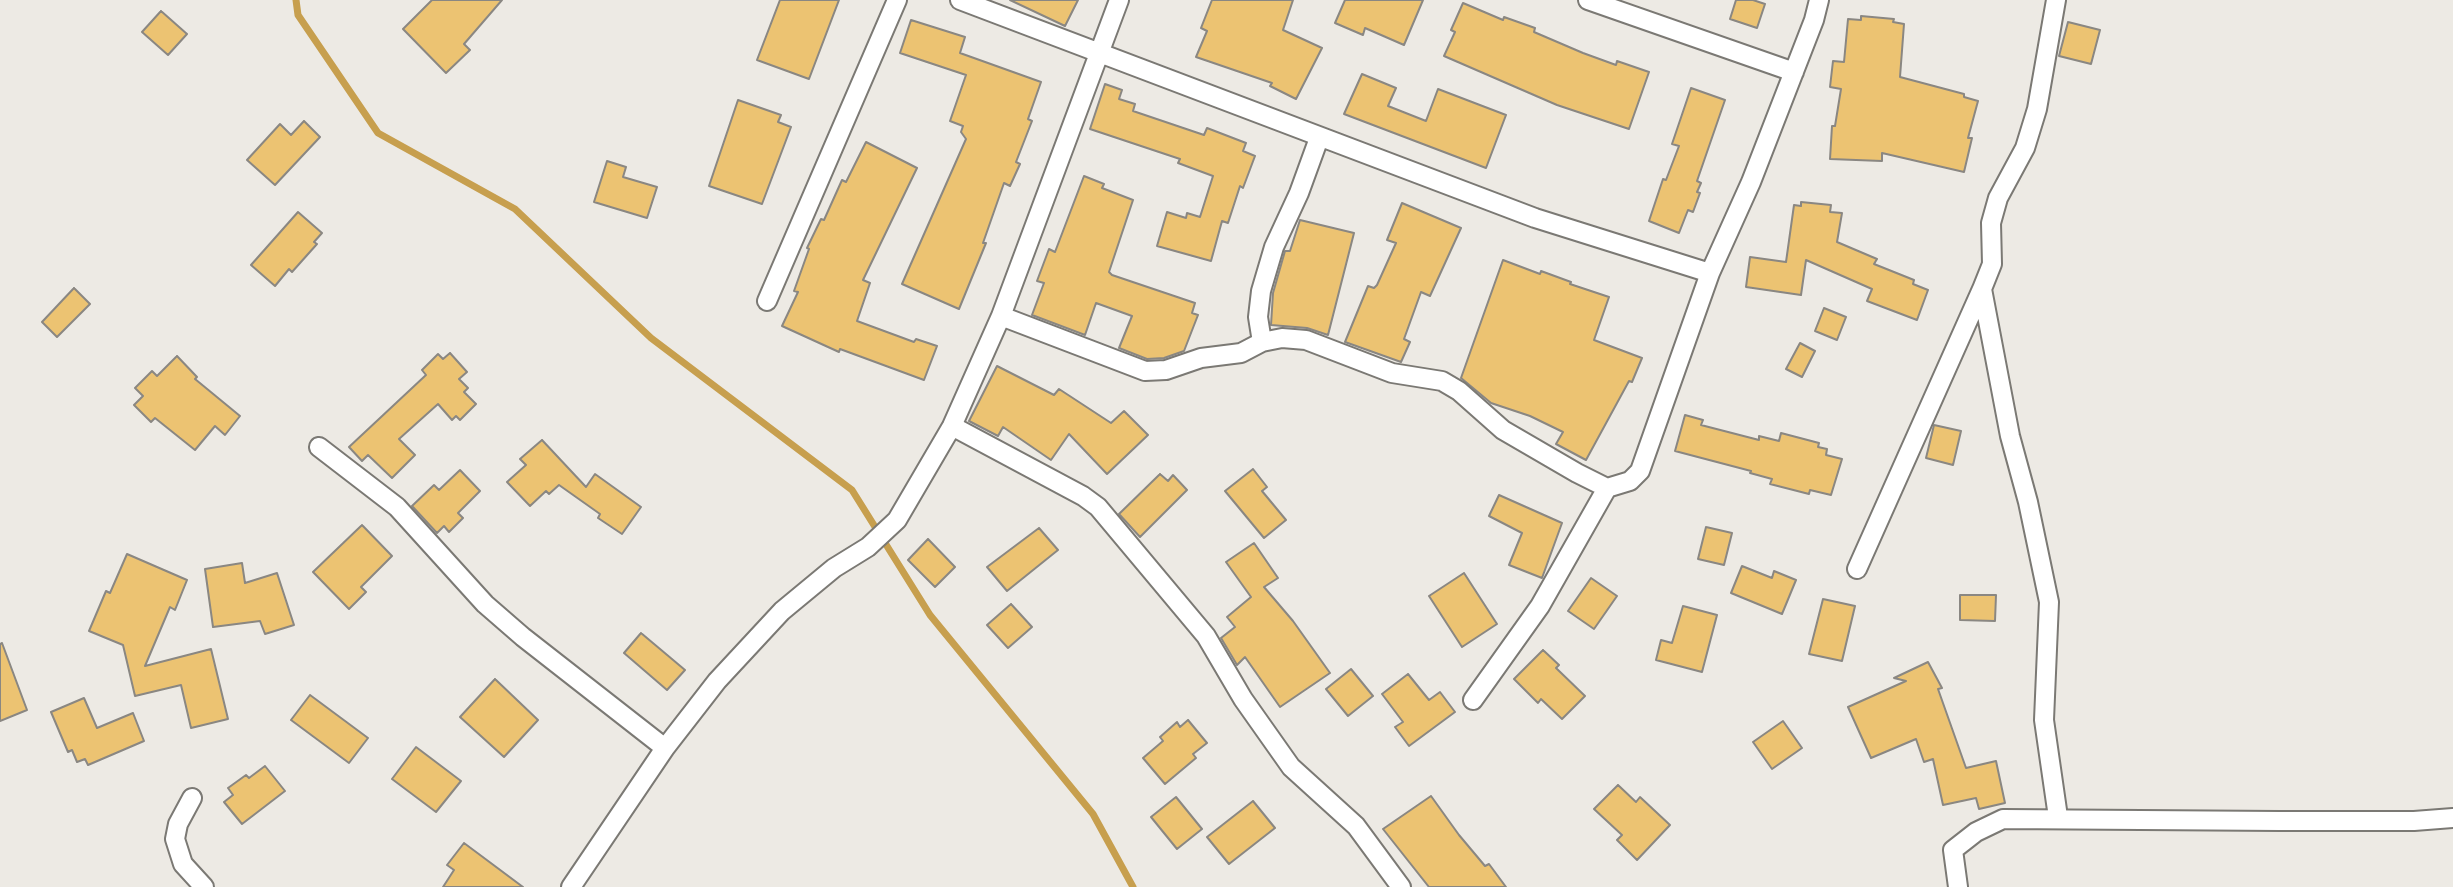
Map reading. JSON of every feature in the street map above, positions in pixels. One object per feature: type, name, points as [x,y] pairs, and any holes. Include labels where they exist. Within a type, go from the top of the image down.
[{"type":"street","points":[[767,301],[897,0]]},
{"type":"street","points":[[960,0],[1535,218],[1710,273]]},
{"type":"street","points":[[571,887],[665,748],[717,681],[782,611],[834,568],[868,547],[897,520],[952,426],[1001,316],[1119,0]]},
{"type":"street","points":[[1473,700],[1540,606],[1607,488],[1630,481],[1640,471],[1710,273],[1751,182],[1819,0]]},
{"type":"street","points":[[1857,569],[1992,264],[1991,223],[1998,198],[2025,148],[2037,109],[2056,0]]},
{"type":"street","points":[[1592,1],[1794,72]]},
{"type":"street","points":[[1262,342],[1258,317],[1261,291],[1274,247],[1299,193],[1319,138]]},
{"type":"street","points":[[1982,289],[2010,436],[2028,502],[2049,602],[2044,720],[2058,817]]},
{"type":"street","points":[[1001,316],[1145,371],[1166,370],[1201,358],[1241,353],[1262,342],[1282,338],[1306,340],[1392,373],[1442,381],[1459,391],[1503,430],[1607,488]]},
{"type":"street","points":[[952,426],[1098,507],[1206,636],[1243,699],[1291,767],[1356,826],[1401,887]]},
{"type":"street","points":[[319,447],[397,507],[485,604],[665,748]]},
{"type":"street","points":[[192,798],[178,824],[175,839],[183,864],[204,887]]},
{"type":"street","points":[[1958,887],[1953,850],[1976,832],[2003,819],[2279,821],[2453,818]]},
{"type":"building","points":[[432,0],[502,0],[464,44],[470,50],[446,73],[403,29]]},
{"type":"building","points":[[780,0],[839,0],[809,79],[757,60]]},
{"type":"building","points":[[1010,0],[1078,0],[1065,26]]},
{"type":"building","points":[[1212,0],[1293,0],[1283,30],[1322,48],[1296,99],[1270,86],[1272,83],[1196,57],[1207,31],[1201,28]]},
{"type":"building","points":[[1345,0],[1423,0],[1404,45],[1365,28],[1363,35],[1335,23]]},
{"type":"building","points":[[1736,0],[1765,4],[1757,28],[1730,19]]},
{"type":"building","points":[[1463,3],[1503,20],[1504,17],[1535,28],[1534,32],[1583,53],[1616,65],[1617,61],[1649,72],[1629,129],[1557,105],[1444,56]]},
{"type":"building","points":[[161,11],[187,34],[168,55],[142,32]]},
{"type":"building","points":[[1861,16],[1894,19],[1893,22],[1904,24],[1900,77],[1964,94],[1964,97],[1978,101],[1968,138],[1972,138],[1964,172],[1882,153],[1882,161],[1830,159],[1832,126],[1835,126],[1841,89],[1830,87],[1833,61],[1844,62],[1848,19],[1861,20]]},
{"type":"building","points":[[911,20],[965,37],[960,53],[1041,82],[1028,119],[1032,121],[1016,162],[1020,164],[1010,186],[1004,183],[983,243],[986,243],[959,309],[902,284],[966,139],[961,132],[963,126],[950,121],[966,75],[900,53]]},
{"type":"building","points":[[2068,22],[2100,30],[2091,64],[2059,56]]},
{"type":"building","points":[[1362,74],[1396,88],[1388,106],[1426,121],[1438,89],[1506,115],[1486,168],[1344,114]]},
{"type":"building","points":[[1105,84],[1122,90],[1119,99],[1135,104],[1133,111],[1204,135],[1207,128],[1246,143],[1243,151],[1255,156],[1243,188],[1240,186],[1228,223],[1222,221],[1211,261],[1157,246],[1167,212],[1186,218],[1187,213],[1200,217],[1213,176],[1178,163],[1180,159],[1090,129]]},
{"type":"building","points":[[1691,88],[1725,100],[1697,181],[1701,183],[1697,192],[1700,193],[1693,212],[1688,210],[1679,233],[1649,221],[1663,179],[1666,180],[1679,146],[1672,144]]},
{"type":"building","points":[[738,100],[781,115],[778,122],[791,127],[762,204],[709,186]]},
{"type":"building","points":[[304,121],[320,137],[275,185],[247,160],[280,124],[291,135]]},
{"type":"building","points":[[866,142],[917,168],[863,280],[870,283],[857,321],[914,342],[916,339],[937,346],[924,380],[840,349],[839,352],[782,326],[798,292],[794,291],[807,248],[842,180],[846,182]]},
{"type":"building","points":[[607,161],[626,167],[623,177],[657,187],[647,218],[594,202]]},
{"type":"building","points":[[1084,176],[1104,184],[1102,188],[1133,200],[1109,272],[1195,303],[1192,313],[1198,315],[1184,351],[1164,358],[1147,359],[1119,348],[1132,316],[1096,303],[1085,335],[1032,315],[1044,283],[1037,281],[1049,249],[1055,252]]},
{"type":"building","points":[[1801,202],[1831,205],[1830,212],[1842,213],[1837,242],[1877,259],[1874,264],[1914,280],[1913,284],[1928,290],[1917,320],[1867,301],[1872,289],[1806,260],[1801,295],[1746,287],[1750,257],[1786,262],[1794,205],[1801,206]]},
{"type":"building","points":[[1402,203],[1461,228],[1430,296],[1421,292],[1404,339],[1410,342],[1401,362],[1345,342],[1368,286],[1374,288],[1377,285],[1396,243],[1387,240]]},
{"type":"building","points":[[298,212],[322,233],[314,242],[317,244],[275,286],[251,265]]},
{"type":"building","points":[[1300,220],[1354,233],[1328,335],[1307,328],[1271,325],[1273,293],[1285,251],[1290,251]]},
{"type":"building","points":[[1503,260],[1609,297],[1594,340],[1642,358],[1632,382],[1629,381],[1586,460],[1556,444],[1563,432],[1530,416],[1491,403],[1461,378]]},
{"type":"building","points":[[74,288],[90,304],[57,337],[42,322]]},
{"type":"building","points":[[1824,308],[1846,317],[1837,340],[1815,331]]},
{"type":"building","points":[[1800,343],[1815,351],[1802,377],[1786,369]]},
{"type":"building","points":[[450,353],[467,372],[459,379],[468,388],[464,392],[476,404],[460,420],[456,416],[452,420],[438,404],[399,439],[415,455],[392,478],[368,455],[362,461],[349,447],[426,375],[422,370],[438,354],[443,359]]},
{"type":"building","points":[[177,356],[197,377],[195,379],[240,416],[225,435],[215,426],[195,450],[155,418],[151,422],[134,405],[143,396],[135,388],[152,371],[157,376]]},
{"type":"building","points":[[997,366],[1054,395],[1059,389],[1111,423],[1124,411],[1148,435],[1107,474],[1069,434],[1051,460],[1003,427],[998,436],[969,421]]},
{"type":"building","points":[[1685,415],[1703,420],[1701,425],[1759,440],[1759,436],[1779,441],[1781,433],[1819,443],[1818,447],[1827,449],[1826,455],[1842,459],[1831,495],[1810,490],[1809,494],[1770,484],[1772,479],[1751,471],[1675,451]]},
{"type":"building","points":[[1934,425],[1961,431],[1953,465],[1926,458]]},
{"type":"building","points":[[542,440],[586,487],[595,474],[641,507],[622,534],[559,485],[549,494],[546,491],[530,506],[507,482],[526,465],[520,459]]},
{"type":"building","points":[[1253,469],[1267,487],[1262,491],[1286,520],[1264,538],[1225,491]]},
{"type":"building","points":[[460,470],[480,491],[458,513],[463,518],[449,532],[444,526],[437,533],[412,506],[434,485],[439,490]]},
{"type":"building","points":[[1160,474],[1168,481],[1173,475],[1187,490],[1140,537],[1119,514]]},
{"type":"building","points":[[1499,495],[1562,523],[1542,578],[1509,565],[1522,533],[1489,516]]},
{"type":"building","points":[[362,525],[392,556],[361,587],[366,592],[349,609],[313,572]]},
{"type":"building","points":[[1706,527],[1732,533],[1724,565],[1698,559]]},
{"type":"building","points":[[1039,528],[1058,550],[1007,591],[987,567]]},
{"type":"building","points":[[928,539],[955,567],[935,587],[908,560]]},
{"type":"building","points":[[1254,543],[1278,578],[1264,587],[1330,673],[1280,707],[1245,657],[1237,665],[1221,638],[1235,627],[1227,617],[1251,597],[1226,562]]},
{"type":"building","points":[[127,554],[187,580],[175,610],[170,607],[145,666],[211,649],[228,719],[191,728],[181,685],[135,696],[123,645],[89,631],[106,591],[110,593]]},
{"type":"building","points":[[242,563],[245,583],[277,573],[294,625],[265,634],[260,621],[213,627],[205,569]]},
{"type":"building","points":[[1742,566],[1772,578],[1774,571],[1796,580],[1782,614],[1731,593]]},
{"type":"building","points":[[1464,573],[1497,624],[1462,647],[1429,596]]},
{"type":"building","points":[[1591,578],[1617,596],[1594,629],[1568,611]]},
{"type":"building","points":[[1960,595],[1996,595],[1995,621],[1960,620]]},
{"type":"building","points":[[1823,599],[1855,606],[1842,661],[1809,654]]},
{"type":"building","points":[[1011,604],[1032,627],[1008,648],[987,625]]},
{"type":"building","points":[[1683,606],[1717,615],[1702,672],[1656,660],[1661,640],[1672,643]]},
{"type":"building","points":[[641,633],[685,670],[667,690],[624,653]]},
{"type":"building","points":[[0,644],[27,710],[0,721]]},
{"type":"building","points":[[1543,650],[1559,665],[1556,668],[1585,696],[1562,719],[1541,699],[1538,703],[1514,679]]},
{"type":"building","points":[[1928,662],[1942,688],[1938,689],[1966,768],[1996,761],[2005,803],[1979,809],[1976,798],[1943,805],[1933,759],[1924,762],[1916,739],[1871,758],[1848,707],[1906,681],[1894,678]]},
{"type":"building","points":[[1351,669],[1373,696],[1348,716],[1326,689]]},
{"type":"building","points":[[1408,674],[1429,700],[1440,692],[1455,712],[1409,746],[1395,727],[1403,722],[1382,694]]},
{"type":"building","points":[[495,679],[538,720],[504,757],[460,717]]},
{"type":"building","points":[[310,695],[368,738],[349,763],[291,720]]},
{"type":"building","points":[[84,698],[97,728],[133,713],[144,741],[88,765],[85,759],[77,762],[72,750],[68,752],[51,712]]},
{"type":"building","points":[[1188,720],[1207,743],[1193,754],[1196,758],[1165,784],[1143,758],[1163,741],[1160,737],[1177,722],[1180,727]]},
{"type":"building","points":[[1783,721],[1802,748],[1772,769],[1753,742]]},
{"type":"building","points":[[416,747],[461,781],[436,812],[392,779]]},
{"type":"building","points":[[265,766],[285,791],[242,824],[224,802],[233,795],[228,788]]},
{"type":"building","points":[[1618,785],[1636,802],[1640,797],[1670,825],[1637,860],[1617,840],[1622,835],[1594,809]]},
{"type":"building","points":[[1431,796],[1459,835],[1485,866],[1489,864],[1506,887],[1429,887],[1383,829]]},
{"type":"building","points":[[1176,797],[1202,829],[1177,849],[1151,817]]},
{"type":"building","points":[[1253,801],[1275,828],[1229,864],[1207,837]]},
{"type":"building","points":[[464,843],[523,887],[443,887],[454,870],[447,865]]},
{"type":"waterway","points":[[296,0],[298,15],[378,133],[515,209],[651,338],[852,490],[930,615],[1093,814],[1133,887]]}]
